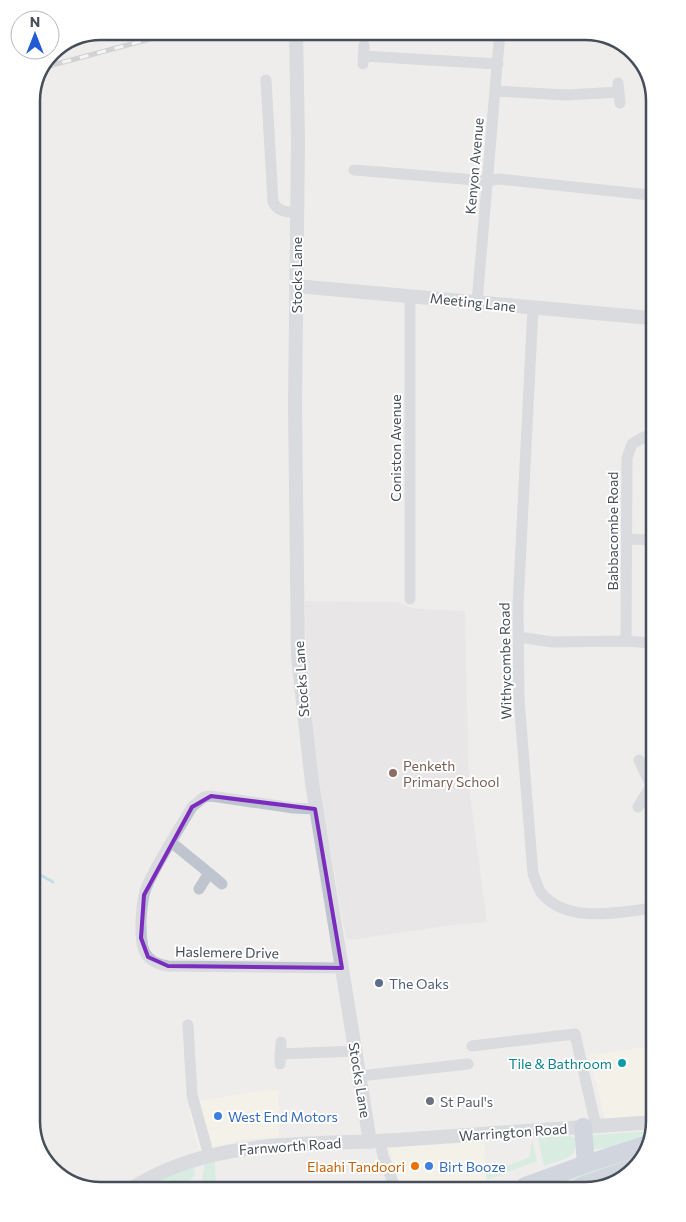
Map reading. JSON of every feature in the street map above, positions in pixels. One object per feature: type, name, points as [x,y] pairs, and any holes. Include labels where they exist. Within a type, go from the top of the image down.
[{"type":"main road","points":[[586,1164],[590,1126]]},
{"type":"main road","points":[[536,1182],[641,1146]]},
{"type":"main road","points":[[595,1181],[615,1175]]},
{"type":"street","name":"Stocks Lane","points":[[296,40],[298,142],[295,406],[298,657],[306,740],[316,809],[360,1076],[375,1141]]},
{"type":"street","name":"Kenyon Avenue","points":[[477,303],[499,40]]},
{"type":"street","points":[[363,55],[498,64]]},
{"type":"street","points":[[263,78],[273,202],[281,210],[296,212]]},
{"type":"street","points":[[496,91],[566,95],[619,93]]},
{"type":"street","points":[[354,170],[487,181],[499,180],[646,195]]},
{"type":"street","name":"Meeting Lane","points":[[296,286],[646,318]]},
{"type":"street","name":"Coniston Avenue","points":[[410,296],[410,599]]},
{"type":"street","name":"Withycombe Road","points":[[533,308],[518,605],[519,700],[533,874],[542,894],[559,907],[584,914],[646,909]]},
{"type":"street","name":"Babbacombe Road","points":[[626,641],[627,458],[632,444],[646,437]]},
{"type":"street","points":[[627,538],[646,540]]},
{"type":"street","points":[[519,637],[552,642],[646,643]]},
{"type":"street","points":[[639,760],[646,774]]},
{"type":"street","points":[[638,807],[646,795]]},
{"type":"street","name":"Haslemere Drive","points":[[316,809],[293,808],[219,796],[204,797],[192,806],[147,885],[144,895],[142,944],[148,957],[160,965],[168,966],[342,968]]},
{"type":"street","points":[[171,842],[222,884]]},
{"type":"street","points":[[199,889],[209,873]]},
{"type":"street","points":[[188,1025],[192,1095],[209,1156]]},
{"type":"street","points":[[472,1046],[575,1034],[590,1126]]},
{"type":"street","points":[[281,1042],[280,1059],[356,1051]]},
{"type":"street","points":[[360,1076],[468,1064]]},
{"type":"street","name":"Warrington Road","points":[[375,1141],[646,1123]]},
{"type":"street","points":[[375,1141],[393,1182]]},
{"type":"street","name":"Farnworth Road","points":[[141,1182],[148,1177],[189,1161],[252,1147],[375,1141]]},
{"type":"highlighted area","points":[[211,796],[315,809],[342,968],[168,966],[148,957],[141,938],[144,895],[192,807]]},
{"type":"shaded area","name":"Penketh Primary School","points":[[305,601],[397,602],[412,608],[465,611],[469,787],[487,922],[350,940],[346,938],[321,799],[316,759],[306,666]]},
{"type":"shaded area","points":[[646,1047],[646,1120],[606,1122],[589,1055]]},
{"type":"shaded area","points":[[278,1090],[279,1137],[245,1139],[199,1152],[189,1111],[200,1101]]},
{"type":"shaded area","points":[[484,1143],[487,1180],[482,1182],[399,1182],[388,1144]]},
{"type":"green space","points":[[645,1132],[643,1138],[608,1148],[593,1149],[592,1137],[594,1135]]},
{"type":"green space","points":[[571,1136],[575,1138],[576,1145],[572,1155],[544,1166],[538,1138]]},
{"type":"green space","points":[[532,1139],[537,1161],[487,1180],[486,1174],[530,1157]]},
{"type":"green space","points":[[637,1153],[628,1164],[575,1182],[551,1182]]},
{"type":"green space","points":[[205,1160],[215,1161],[216,1182],[202,1182]]},
{"type":"green space","points":[[193,1164],[195,1175],[189,1182],[157,1182]]},
{"type":"waterway","points":[[40,875],[53,882]]},
{"type":"railway","points":[[52,65],[146,40]]},
{"type":"place","name":"Penketh Primary School","points":[[393,773]]},
{"type":"place","name":"The Oaks","points":[[379,983]]},
{"type":"place","name":"Tile & Bathroom","points":[[622,1063]]},
{"type":"place","name":"St Paul's","points":[[430,1101]]},
{"type":"place","name":"West End Motors","points":[[218,1116]]},
{"type":"place","name":"Elaahi Tandoori","points":[[415,1166]]},
{"type":"place","name":"Birt Booze","points":[[429,1166]]}]
